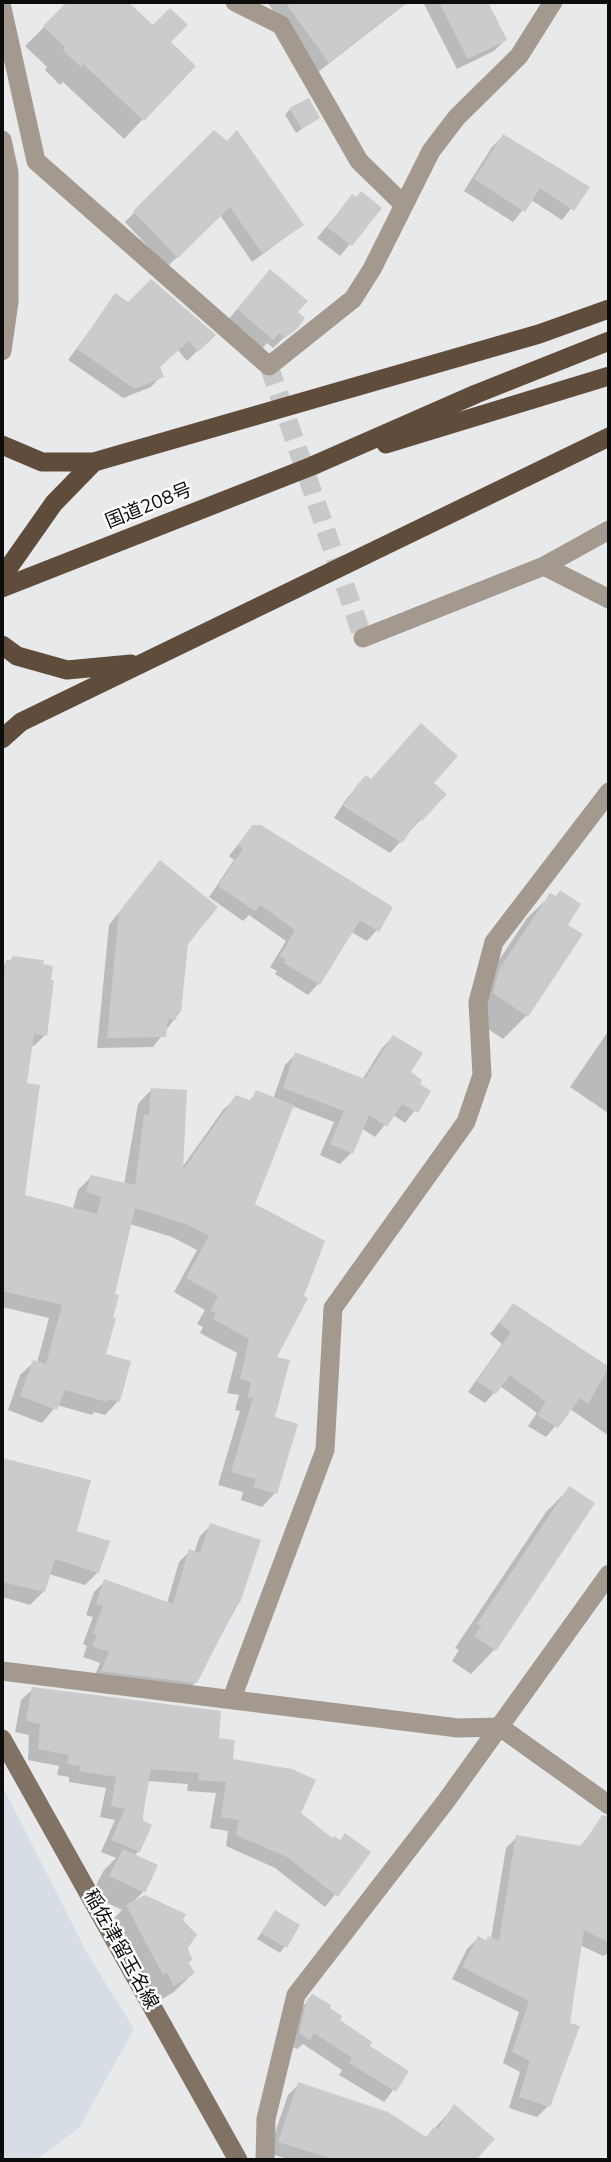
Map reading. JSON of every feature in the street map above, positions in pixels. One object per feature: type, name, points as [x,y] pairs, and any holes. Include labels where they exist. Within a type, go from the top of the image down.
[{"type":"highway","points":[[2,445],[42,462],[94,462],[539,334],[609,309]]},
{"type":"highway","name":"国道208号","points":[[2,588],[312,466],[476,394],[609,341]]},
{"type":"highway","name":"国道208号","points":[[312,466],[609,376]]},
{"type":"highway","points":[[2,739],[21,722],[609,437]]},
{"type":"highway","points":[[2,577],[54,503],[94,462]]},
{"type":"highway","points":[[2,645],[17,656],[67,670],[146,663]]},
{"type":"main road","name":"稲佐津留玉名線","points":[[2,1739],[237,2160]]},
{"type":"street","points":[[234,2],[281,24],[359,161],[403,204]]},
{"type":"street","points":[[2,8],[37,161],[269,366],[353,299],[372,269],[431,151],[457,117],[519,55],[553,2]]},
{"type":"street","points":[[2,140],[9,172],[9,302],[2,351]]},
{"type":"street","points":[[363,638],[544,566],[609,530]]},
{"type":"street","points":[[544,566],[609,599]]},
{"type":"street","points":[[232,1698],[325,1450],[334,1308],[466,1122],[482,1075],[478,1002],[494,942],[609,792]]},
{"type":"street","points":[[265,2160],[266,2119],[296,1996],[500,1727],[609,1574]]},
{"type":"street","points":[[2,1671],[458,1728],[500,1727],[609,1805]]},
{"type":"shaded area","points":[[2,1785],[87,1953],[134,2029],[79,2128],[36,2160],[2,2160]]},
{"type":"building","points":[[67,2],[128,2],[153,25],[170,8],[188,25],[171,42],[196,66],[144,121],[83,64],[81,67],[43,26]]},
{"type":"building","points":[[285,2],[407,2],[329,63]]},
{"type":"building","points":[[439,2],[488,2],[507,40],[468,59]]},
{"type":"building","points":[[309,98],[320,118],[302,129],[289,108]]},
{"type":"building","points":[[214,130],[227,141],[237,130],[304,225],[262,253],[230,207],[178,258],[133,211]]},
{"type":"building","points":[[503,134],[590,187],[574,211],[540,188],[525,212],[474,179]]},
{"type":"building","points":[[361,191],[382,208],[352,246],[327,227],[352,194],[356,197]]},
{"type":"building","points":[[270,269],[308,301],[298,312],[305,318],[298,328],[285,338],[279,333],[273,340],[237,309]]},
{"type":"building","points":[[151,279],[216,335],[198,352],[189,341],[160,367],[164,377],[135,389],[77,349],[115,293],[128,302]]},
{"type":"building","points":[[421,723],[458,756],[434,783],[447,794],[422,821],[419,819],[402,843],[343,806],[366,775],[371,779]]},
{"type":"building","points":[[252,825],[261,825],[393,907],[379,932],[360,920],[320,985],[284,963],[286,960],[280,956],[295,930],[260,905],[255,911],[218,886],[243,849],[238,845]]},
{"type":"building","points":[[160,860],[218,907],[188,944],[181,1012],[177,1012],[176,1020],[168,1019],[166,1037],[107,1038],[119,912]]},
{"type":"building","points":[[560,890],[581,904],[568,925],[583,934],[528,1017],[493,993],[500,968],[550,893],[556,896]]},
{"type":"building","points":[[12,956],[44,960],[43,964],[53,966],[51,980],[54,980],[47,1036],[34,1034],[27,1083],[40,1085],[25,1195],[97,1214],[101,1197],[86,1192],[91,1175],[135,1185],[144,1115],[149,1115],[151,1088],[187,1090],[183,1170],[236,1095],[251,1101],[256,1090],[294,1105],[255,1204],[325,1241],[304,1296],[308,1298],[277,1357],[290,1360],[275,1417],[298,1424],[277,1494],[253,1487],[256,1479],[231,1472],[253,1398],[248,1397],[251,1382],[240,1379],[249,1339],[213,1319],[216,1313],[210,1311],[218,1296],[186,1278],[209,1236],[186,1224],[135,1208],[115,1294],[119,1295],[113,1318],[116,1318],[106,1354],[131,1361],[120,1402],[107,1399],[107,1402],[65,1390],[57,1410],[20,1396],[33,1360],[46,1364],[62,1305],[2,1291],[2,991],[6,960],[12,960]]},
{"type":"building","points":[[393,1035],[423,1053],[411,1072],[422,1080],[420,1084],[431,1091],[418,1113],[402,1104],[387,1127],[369,1115],[353,1154],[330,1144],[344,1111],[283,1088],[295,1052],[365,1079]]},
{"type":"building","points":[[513,1303],[609,1367],[588,1404],[580,1398],[558,1428],[537,1415],[546,1402],[510,1375],[496,1394],[477,1381],[511,1332],[499,1323]]},
{"type":"building","points":[[2,1458],[91,1480],[77,1531],[110,1541],[99,1573],[55,1559],[45,1592],[2,1582]]},
{"type":"building","points":[[569,1486],[595,1503],[496,1651],[474,1636],[481,1626],[477,1624]]},
{"type":"building","points":[[210,1523],[261,1540],[240,1603],[238,1602],[197,1683],[101,1671],[109,1652],[92,1646],[97,1635],[93,1633],[103,1606],[96,1604],[104,1579],[173,1604],[189,1549],[200,1553]]},
{"type":"building","points":[[32,1687],[221,1711],[219,1738],[235,1740],[233,1759],[292,1769],[316,1780],[301,1813],[332,1838],[334,1836],[340,1840],[345,1833],[371,1852],[338,1897],[287,1857],[236,1835],[239,1820],[221,1817],[226,1782],[198,1780],[199,1773],[151,1769],[142,1820],[152,1825],[140,1852],[111,1840],[125,1809],[111,1806],[116,1777],[79,1771],[80,1766],[67,1764],[69,1755],[38,1749],[40,1724],[26,1721]]},
{"type":"building","points":[[602,1815],[609,1817],[609,1943],[584,1930],[570,2023],[580,2026],[550,2107],[519,2097],[530,2061],[512,2052],[529,2001],[462,1967],[478,1936],[486,1940],[488,1936],[499,1941],[516,1835],[582,1846]]},
{"type":"building","points":[[123,1849],[158,1865],[145,1893],[109,1876]]},
{"type":"building","points":[[145,1895],[186,1914],[183,1920],[197,1935],[187,1949],[193,1960],[188,1962],[195,1973],[174,1986],[167,1973],[163,1975],[126,1905]]},
{"type":"building","points":[[275,1910],[300,1925],[287,1948],[261,1933]]},
{"type":"building","points":[[312,1994],[331,2005],[330,2008],[342,2016],[340,2020],[372,2042],[370,2046],[409,2071],[396,2092],[349,2063],[352,2058],[314,2033],[310,2040],[299,2033],[307,2000]]},
{"type":"building","points":[[298,2082],[388,2112],[426,2137],[434,2127],[438,2129],[454,2104],[495,2139],[476,2160],[336,2160],[278,2142]]},
{"type":"tunnel","points":[[269,366],[363,638]]}]
